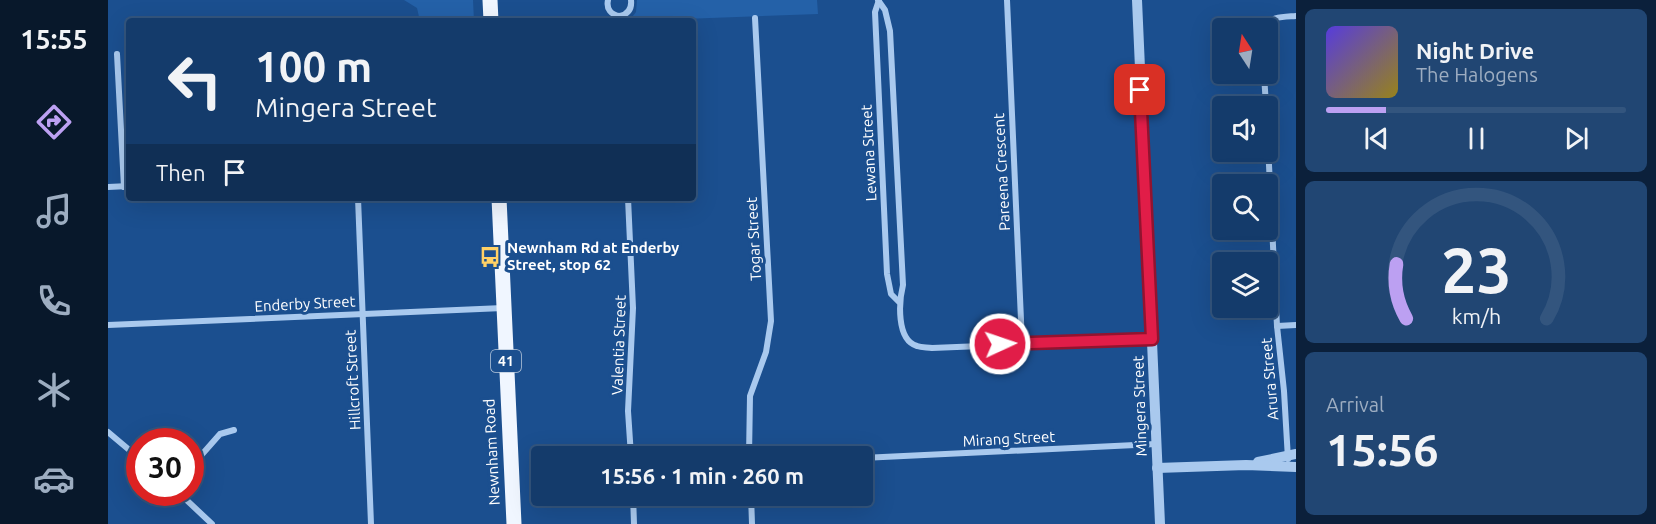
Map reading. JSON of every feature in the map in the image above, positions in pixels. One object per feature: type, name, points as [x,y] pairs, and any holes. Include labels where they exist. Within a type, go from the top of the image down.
[{"type":"main road","points":[[490,0],[491,18]]},
{"type":"main road","name":"Newnham Road","points":[[499,201],[514,524]]},
{"type":"street","points":[[608,0],[607,7],[619,18]]},
{"type":"street","points":[[621,18],[629,11],[631,0]]},
{"type":"street","name":"Lewana Street","points":[[878,0],[875,12],[887,274],[891,294],[898,302]]},
{"type":"street","name":"Lewana Street","points":[[878,0],[885,10],[890,31],[903,285],[898,302],[907,339],[916,346],[932,348],[1152,339]]},
{"type":"street","name":"Pareena Crescent","points":[[1006,0],[1022,343]]},
{"type":"street","name":"Mingera Street","points":[[1137,0],[1160,524]]},
{"type":"street","points":[[1276,18],[1296,16]]},
{"type":"street","name":"Togar Street","points":[[749,446],[750,396],[766,352],[771,321],[755,18]]},
{"type":"street","points":[[108,187],[126,186],[117,54]]},
{"type":"street","name":"Arura Street","points":[[1269,162],[1277,326],[1292,467]]},
{"type":"street","name":"Hillcroft Street","points":[[358,201],[371,524]]},
{"type":"street","name":"Valentia Street","points":[[628,201],[633,308],[628,411],[630,446]]},
{"type":"street","name":"Enderby Street","points":[[108,325],[504,308]]},
{"type":"street","points":[[1277,326],[1296,325]]},
{"type":"street","points":[[204,452],[220,434],[234,430]]},
{"type":"street","points":[[109,435],[126,448]]},
{"type":"street","name":"Mirang Street","points":[[873,457],[1156,444]]},
{"type":"street","points":[[1246,465],[1292,454]]},
{"type":"street","points":[[1157,468],[1246,465],[1292,467]]},
{"type":"street","points":[[193,506],[212,524]]},
{"type":"street","points":[[633,506],[634,524]]},
{"type":"street","points":[[751,506],[752,524]]},
{"type":"shaded area","points":[[404,0],[473,0],[474,18],[419,18],[417,8]]},
{"type":"shaded area","points":[[637,0],[817,0],[818,14],[696,19],[631,18],[636,12]]},
{"type":"place","name":"Newnham Rd at Enderby Street, stop 62","points":[[490,257]]},
{"type":"route","points":[[1000,344],[1152,339],[1140,90]]}]
